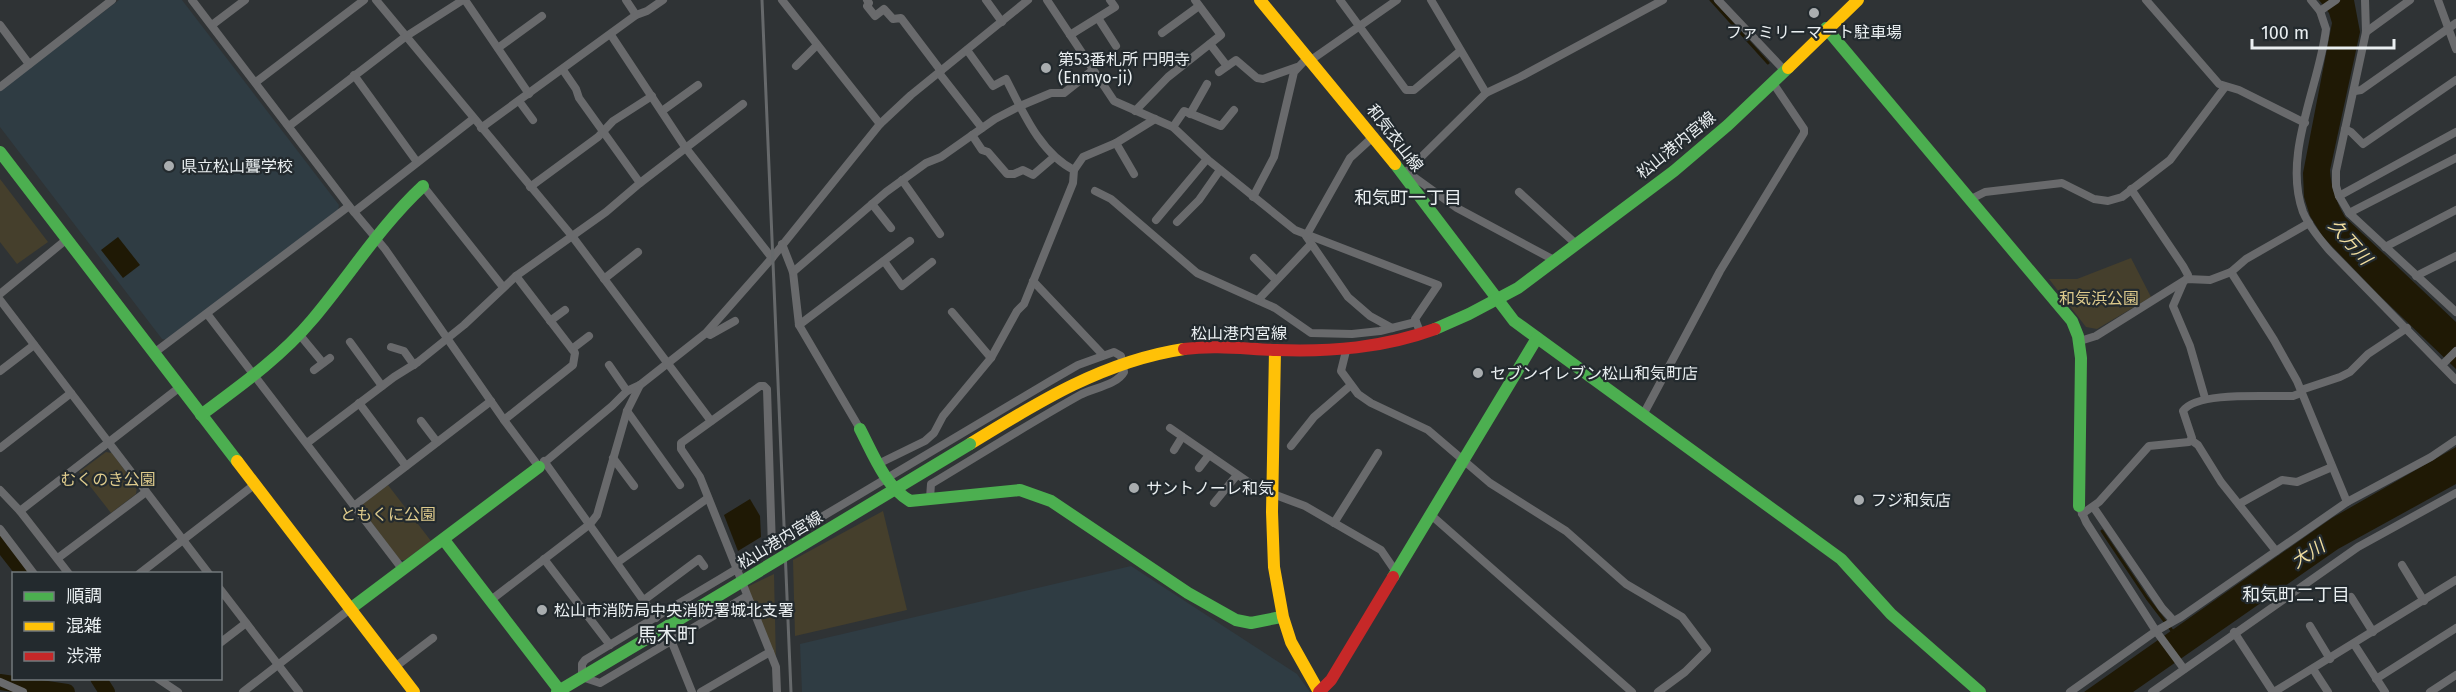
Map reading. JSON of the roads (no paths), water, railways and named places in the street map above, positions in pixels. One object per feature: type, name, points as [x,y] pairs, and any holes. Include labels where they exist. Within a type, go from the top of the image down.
[{"type":"street","points":[[0,87],[112,0]]},
{"type":"street","points":[[192,0],[351,209],[375,237],[504,420],[590,524],[656,618]]},
{"type":"street","points":[[213,25],[245,0]]},
{"type":"street","points":[[256,82],[364,0]]},
{"type":"street","points":[[376,0],[572,236],[711,421]]},
{"type":"street","points":[[289,126],[405,37],[464,0],[529,94]]},
{"type":"street","points":[[626,0],[636,15]]},
{"type":"street","points":[[481,128],[636,15],[656,6],[663,0]]},
{"type":"street","points":[[867,0],[869,3],[867,6],[875,16],[884,9],[892,19],[901,18],[982,128]]},
{"type":"street","points":[[986,0],[1002,22]]},
{"type":"street","points":[[243,692],[444,540],[542,464],[627,391],[640,385],[669,364],[706,333],[772,258],[880,124],[1028,0]]},
{"type":"street","points":[[1070,35],[1115,7],[1110,0]]},
{"type":"street","name":"和気衣山線","points":[[1260,0],[1306,61],[1405,173],[1514,321],[1841,559],[1891,614],[1980,692]]},
{"type":"street","points":[[1340,0],[1406,90],[1414,90],[1460,51]]},
{"type":"street","points":[[1253,197],[1274,157],[1294,72],[1306,61],[1397,0]]},
{"type":"street","points":[[1431,0],[1486,93]]},
{"type":"street","points":[[1554,260],[1456,208],[1405,173],[1486,93],[1520,78],[1663,0]]},
{"type":"street","points":[[1718,0],[1785,71]]},
{"type":"street","name":"松山港内宮線","points":[[558,691],[1066,387],[1124,362],[1162,353],[1209,347],[1275,350],[1380,345],[1418,327],[1445,324],[1498,299],[1674,171],[1773,83],[1826,28],[1858,0]]},
{"type":"street","points":[[2146,0],[2213,79],[2225,87],[2239,90],[2305,123]]},
{"type":"street","points":[[2311,0],[2322,9],[2325,23],[2324,40],[2305,123],[2297,176],[2299,198],[2309,223],[2329,250],[2444,364],[2456,380]]},
{"type":"street","points":[[2322,9],[2336,0]]},
{"type":"street","points":[[2365,0],[2366,32],[2336,171],[2336,186],[2349,213],[2456,312]]},
{"type":"street","points":[[2366,32],[2410,0]]},
{"type":"street","points":[[2438,0],[2452,26],[2456,50]]},
{"type":"street","points":[[1049,1],[1114,101],[1173,127],[1220,170],[1308,240],[1348,297],[1370,316],[1392,328]]},
{"type":"street","points":[[786,2],[816,46],[880,124]]},
{"type":"street","points":[[1136,111],[1168,77],[1221,35],[1197,3],[1162,33]]},
{"type":"street","points":[[498,48],[542,16]]},
{"type":"street","points":[[1098,18],[1116,46]]},
{"type":"street","points":[[0,25],[29,64]]},
{"type":"street","points":[[2355,91],[2361,90],[2452,26]]},
{"type":"street","points":[[1826,28],[2069,316],[2080,341],[2081,358],[2080,510],[2183,668]]},
{"type":"street","points":[[611,35],[685,147],[772,258]]},
{"type":"street","points":[[1210,44],[1227,66]]},
{"type":"street","points":[[796,66],[816,46]]},
{"type":"street","points":[[967,50],[993,86],[1006,79],[1043,144],[1054,157],[1074,170]]},
{"type":"street","points":[[1219,72],[1236,60],[1257,78],[1263,79],[1306,61]]},
{"type":"street","points":[[563,70],[603,132],[640,183]]},
{"type":"street","points":[[793,272],[872,204],[926,163],[941,157],[982,128],[1020,106],[1051,93],[1064,93],[1093,70]]},
{"type":"street","points":[[354,75],[417,162]]},
{"type":"street","points":[[2345,129],[2363,144],[2456,80]]},
{"type":"street","points":[[1643,415],[1726,262],[1804,133],[1804,129],[1773,83]]},
{"type":"street","points":[[1190,114],[1207,84]]},
{"type":"street","points":[[662,111],[698,85]]},
{"type":"street","points":[[1971,200],[1985,192],[2062,183],[2094,200],[2108,201],[2122,197],[2170,160],[2225,87]]},
{"type":"street","points":[[530,187],[603,132],[613,121],[652,96]]},
{"type":"street","points":[[519,101],[533,120]]},
{"type":"street","points":[[307,443],[382,386],[414,365],[494,298],[516,276],[606,212],[685,147],[743,104]]},
{"type":"street","points":[[1173,127],[1184,111],[1221,126],[1234,110]]},
{"type":"street","points":[[154,353],[473,119]]},
{"type":"street","points":[[880,463],[930,437],[943,416],[991,358],[1023,304],[1073,183],[1074,170],[1083,157],[1116,143],[1155,119]]},
{"type":"street","points":[[2339,196],[2456,132]]},
{"type":"street","points":[[972,135],[1007,174],[1023,170],[1033,175],[1054,157]]},
{"type":"street","points":[[1258,300],[1308,240],[1350,158],[1374,136]]},
{"type":"street","points":[[1116,143],[1134,174]]},
{"type":"street","points":[[0,152],[414,692]]},
{"type":"street","points":[[2349,213],[2456,158]]},
{"type":"street","points":[[1156,220],[1207,159]]},
{"type":"street","points":[[1177,222],[1199,200],[1220,170]]},
{"type":"street","points":[[902,180],[940,234]]},
{"type":"street","points":[[201,415],[254,376],[299,334],[375,237],[423,186],[503,287]]},
{"type":"street","points":[[2131,189],[2188,275],[2173,306]]},
{"type":"street","points":[[1095,192],[1111,199],[1197,273],[1275,308],[1311,333],[1352,334],[1418,327],[1415,319],[1438,285],[1308,240]]},
{"type":"street","points":[[1519,192],[1576,244]]},
{"type":"street","points":[[872,204],[891,228]]},
{"type":"street","points":[[2385,247],[2456,210]]},
{"type":"street","points":[[2080,341],[2096,336],[2185,281],[2210,280],[2231,272],[2246,259],[2309,223]]},
{"type":"street","points":[[0,294],[67,239]]},
{"type":"street","points":[[799,325],[910,241]]},
{"type":"street","points":[[782,244],[793,272],[799,325],[888,479],[902,498],[910,501],[1020,490],[1036,494],[1051,501],[1188,593],[1236,620],[1251,623],[1281,617]]},
{"type":"street","points":[[604,279],[638,252]]},
{"type":"street","points":[[2416,276],[2456,256]]},
{"type":"street","points":[[1254,258],[1275,279]]},
{"type":"street","points":[[884,261],[902,286],[932,262]]},
{"type":"street","points":[[2231,272],[2274,339],[2301,392],[2347,502]]},
{"type":"street","points":[[504,420],[573,366],[576,358],[572,349],[516,276]]},
{"type":"street","points":[[1033,282],[1102,355]]},
{"type":"street","points":[[2159,297],[2165,298],[2173,306],[2190,346],[2205,398]]},
{"type":"street","points":[[2447,304],[2456,299]]},
{"type":"street","points":[[0,300],[208,572]]},
{"type":"street","points":[[550,321],[565,310]]},
{"type":"street","points":[[952,312],[991,358]]},
{"type":"street","points":[[208,315],[403,570]]},
{"type":"street","points":[[706,333],[710,335],[735,321]]},
{"type":"street","points":[[2276,551],[2221,482],[2198,445],[2191,440],[2184,408],[2205,398],[2293,396],[2340,378],[2350,372],[2368,354],[2407,328]]},
{"type":"street","points":[[299,334],[326,361],[314,370]]},
{"type":"street","points":[[572,349],[589,336]]},
{"type":"street","points":[[1275,350],[1272,567],[1281,617],[1302,663],[1319,692],[1331,680],[1537,338]]},
{"type":"street","points":[[350,342],[382,386]]},
{"type":"street","points":[[0,371],[34,345]]},
{"type":"street","points":[[391,347],[404,351],[414,365]]},
{"type":"street","points":[[1347,348],[1341,371],[1358,394],[1371,403],[1428,430],[1490,483],[1566,531],[1626,584],[1682,617],[1707,650],[1658,692]]},
{"type":"street","points":[[2444,364],[2456,351]]},
{"type":"street","points":[[798,531],[1052,380],[1102,355],[1114,352],[1121,356],[1124,362],[1124,372],[1121,378],[1085,393],[1056,409],[932,484],[930,498]]},
{"type":"street","points":[[609,365],[627,391]]},
{"type":"street","points":[[491,600],[590,524],[597,515],[627,411],[640,385]]},
{"type":"street","points":[[1291,446],[1314,417],[1351,385]]},
{"type":"street","points":[[747,596],[600,683],[582,677],[582,664],[585,660],[656,618],[737,569],[772,548],[767,390],[764,386],[760,386],[711,421],[681,444],[681,449],[700,477],[737,569],[747,596],[776,667],[777,692]]},
{"type":"street","points":[[20,511],[180,387]]},
{"type":"street","points":[[0,448],[71,393]]},
{"type":"street","points":[[354,506],[491,401]]},
{"type":"street","points":[[359,403],[406,466]]},
{"type":"street","points":[[627,411],[680,485]]},
{"type":"street","points":[[421,421],[437,442]]},
{"type":"street","points":[[1170,428],[1257,488],[1305,506],[1381,550],[1396,572]]},
{"type":"street","points":[[1174,450],[1182,437]]},
{"type":"street","points":[[2080,510],[2094,508],[2149,446],[2191,440]]},
{"type":"street","points":[[2070,692],[2347,502],[2431,457],[2456,440]]},
{"type":"street","points":[[1334,523],[1378,453]]},
{"type":"street","points":[[1199,468],[1209,455]]},
{"type":"street","points":[[613,458],[634,486]]},
{"type":"street","points":[[2239,504],[2282,480],[2297,482],[2332,467]]},
{"type":"street","points":[[1215,502],[1237,475]]},
{"type":"street","points":[[141,572],[254,485]]},
{"type":"street","points":[[0,490],[20,511],[68,572]]},
{"type":"street","points":[[58,558],[146,492]]},
{"type":"street","points":[[2152,692],[2234,632],[2358,547],[2456,493]]},
{"type":"street","points":[[618,562],[708,498]]},
{"type":"street","points":[[2094,508],[2172,620]]},
{"type":"street","points":[[1431,515],[1632,692]]},
{"type":"street","points":[[0,529],[33,572]]},
{"type":"street","points":[[444,540],[558,691]]},
{"type":"street","points":[[544,559],[610,645]]},
{"type":"street","points":[[644,600],[699,559],[704,566]]},
{"type":"street","points":[[2402,565],[2424,600]]},
{"type":"street","points":[[2234,632],[2273,692],[2456,580]]},
{"type":"street","points":[[222,592],[300,692]]},
{"type":"street","points":[[2351,597],[2373,632]]},
{"type":"street","points":[[222,641],[246,623]]},
{"type":"street","points":[[2310,626],[2330,658]]},
{"type":"street","points":[[2376,679],[2456,628]]},
{"type":"street","points":[[395,667],[433,638]]},
{"type":"street","points":[[671,640],[692,692]]},
{"type":"street","points":[[2354,644],[2385,692]]},
{"type":"street","points":[[701,692],[770,652]]},
{"type":"street","points":[[2313,669],[2328,692]]},
{"type":"street","points":[[2430,692],[2456,675]]},
{"type":"street","points":[[160,680],[178,692]]},
{"type":"street","points":[[167,685],[173,680]]},
{"type":"street","points":[[0,682],[23,692]]},
{"type":"water","name":"久万川","points":[[2319,0],[2354,0],[2360,32],[2330,170],[2337,200],[2345,217],[2456,322],[2456,369],[2323,237],[2310,216],[2304,197],[2303,173],[2332,23],[2329,13]]},
{"type":"water","points":[[118,237],[140,265],[123,278],[101,250]]},
{"type":"water","points":[[2456,447],[2456,484],[2338,549],[2133,692],[2084,692],[2332,518]]},
{"type":"water","points":[[750,499],[760,516],[761,537],[738,551],[724,515]]},
{"type":"waterway","points":[[1711,0],[1768,63]]},
{"type":"waterway","points":[[2102,531],[2173,632]]},
{"type":"waterway","name":"大川","points":[[0,542],[23,572]]},
{"type":"waterway","name":"大川","points":[[99,680],[107,692]]},
{"type":"waterway","points":[[0,682],[67,692]]},
{"type":"railway","points":[[762,0],[791,692]]},
{"type":"place","name":"ファミリーマート駐車場","points":[[1814,13]]},
{"type":"place","name":"第53番札所 円明寺 (Enmyo-ji)","points":[[1046,68]]},
{"type":"place","name":"県立松山聾学校","points":[[169,166]]},
{"type":"place","name":"セブンイレブン松山和気町店","points":[[1478,373]]},
{"type":"place","name":"サントノーレ和気","points":[[1134,488]]},
{"type":"place","name":"フジ和気店","points":[[1859,500]]},
{"type":"place","name":"松山市消防局中央消防署城北支署","points":[[542,610]]},
{"type":"district","name":"和気町一丁目","points":[[1408,198]]},
{"type":"district","name":"和気町二丁目","points":[[2296,595]]},
{"type":"district","name":"馬木町","points":[[667,635]]},
{"type":"park label","name":"和気浜公園","points":[[2099,298]]},
{"type":"park label","name":"むくのき公園","points":[[108,479]]},
{"type":"park label","name":"ともくに公園","points":[[388,514]]}]
